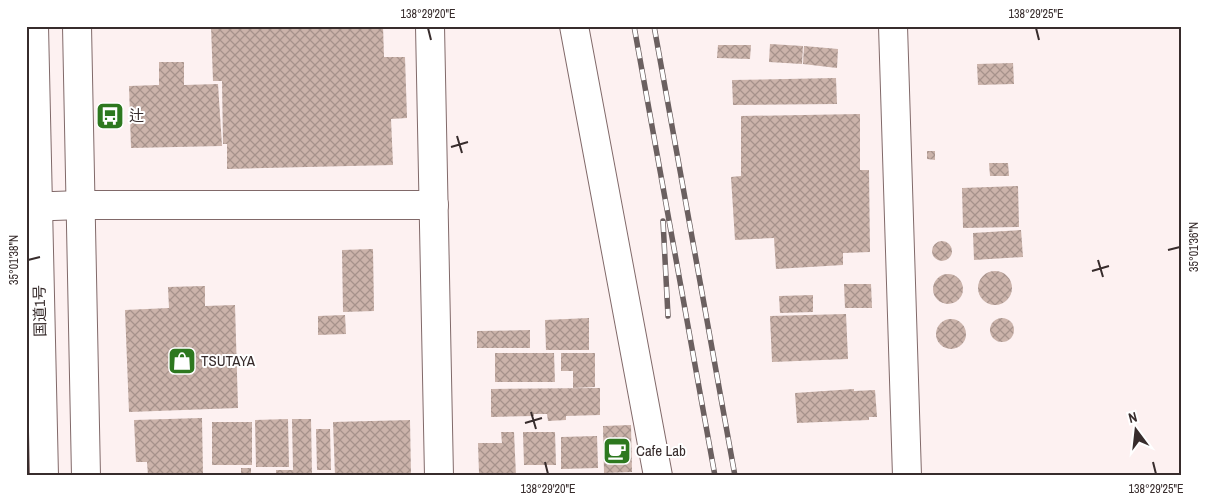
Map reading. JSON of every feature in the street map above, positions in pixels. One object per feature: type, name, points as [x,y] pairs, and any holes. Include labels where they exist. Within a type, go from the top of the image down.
[{"type":"main road","name":"国道1号","points":[[34,26],[32,207],[44,476]]},
{"type":"main road","points":[[77,26],[86,476]]},
{"type":"main road","points":[[430,26],[440,476]]},
{"type":"main road","points":[[574,26],[658,476]]},
{"type":"main road","points":[[893,26],[907,476]]},
{"type":"main road","points":[[32,207],[81,204],[434,205]]},
{"type":"building","points":[[211,26],[383,26],[384,57],[405,57],[407,118],[391,119],[393,165],[227,169],[227,144],[223,144],[222,81],[213,81]]},
{"type":"building","points":[[770,44],[803,46],[802,64],[769,62]]},
{"type":"building","points":[[718,45],[751,45],[750,59],[717,58]]},
{"type":"building","points":[[804,46],[838,49],[837,68],[803,64]]},
{"type":"building","points":[[159,62],[184,62],[184,85],[218,84],[222,146],[131,148],[129,86],[159,85]]},
{"type":"building","points":[[1013,63],[1014,84],[978,85],[977,64]]},
{"type":"building","points":[[836,78],[837,104],[733,105],[732,80]]},
{"type":"building","points":[[860,114],[860,170],[869,170],[870,252],[843,253],[843,265],[776,269],[774,238],[735,240],[731,177],[741,176],[741,116]]},
{"type":"building","points":[[927,151],[935,151],[935,160],[927,159]]},
{"type":"building","points":[[989,163],[1008,163],[1009,176],[990,176]]},
{"type":"building","points":[[1018,186],[1019,227],[963,228],[962,188]]},
{"type":"building","points":[[1021,230],[1023,257],[974,260],[973,233]]},
{"type":"building","points":[[942,241],[949,244],[952,251],[949,258],[942,261],[935,258],[932,251],[935,244]]},
{"type":"building","points":[[373,249],[374,311],[343,312],[342,250]]},
{"type":"building","points":[[995,271],[1007,276],[1012,288],[1007,300],[995,305],[983,300],[978,288],[983,276]]},
{"type":"building","points":[[948,274],[959,278],[963,289],[959,300],[948,304],[937,300],[933,289],[937,278]]},
{"type":"building","points":[[844,284],[871,284],[872,308],[845,308]]},
{"type":"building","points":[[205,286],[205,306],[235,305],[238,408],[129,412],[125,310],[169,308],[168,287]]},
{"type":"building","points":[[813,295],[813,312],[780,313],[779,296]]},
{"type":"building","points":[[846,314],[848,359],[772,362],[770,316]]},
{"type":"building","points":[[345,315],[346,334],[318,335],[318,316]]},
{"type":"building","points":[[589,318],[589,350],[546,350],[545,320]]},
{"type":"building","points":[[1002,318],[1011,321],[1014,330],[1011,339],[1002,342],[993,339],[990,330],[993,321]]},
{"type":"building","points":[[951,319],[962,323],[966,334],[962,345],[951,349],[940,345],[936,334],[940,323]]},
{"type":"building","points":[[530,330],[530,348],[477,348],[477,331]]},
{"type":"building","points":[[495,353],[554,353],[555,382],[495,382]]},
{"type":"building","points":[[561,353],[595,353],[595,387],[573,388],[573,371],[561,371]]},
{"type":"building","points":[[600,388],[600,415],[566,416],[566,420],[548,421],[547,414],[491,417],[491,389]]},
{"type":"building","points":[[854,389],[854,391],[875,390],[877,417],[869,417],[869,420],[797,423],[795,393]]},
{"type":"building","points":[[202,418],[203,475],[148,476],[147,462],[136,462],[134,420]]},
{"type":"building","points":[[288,419],[289,467],[256,467],[255,420]]},
{"type":"building","points":[[292,419],[311,419],[312,476],[276,476],[276,470],[293,470]]},
{"type":"building","points":[[410,420],[411,476],[335,476],[333,422]]},
{"type":"building","points":[[212,422],[252,422],[252,465],[212,465]]},
{"type":"building","points":[[631,425],[632,472],[604,473],[603,426]]},
{"type":"building","points":[[316,429],[330,429],[331,470],[317,470]]},
{"type":"building","points":[[501,432],[514,432],[516,476],[487,476],[487,473],[479,473],[478,443],[502,443]]},
{"type":"building","points":[[523,432],[555,432],[556,465],[524,465]]},
{"type":"building","points":[[597,436],[598,468],[561,469],[561,437]]},
{"type":"building","points":[[241,468],[251,468],[251,476],[241,476]]},
{"type":"railway","points":[[634,26],[715,476]]},
{"type":"railway","points":[[654,26],[735,476]]},
{"type":"railway","points":[[663,221],[668,316]]},
{"type":"place","name":"辻","points":[[110,116]]},
{"type":"place","name":"TSUTAYA","points":[[182,361]]},
{"type":"place","name":"Cafe Lab","points":[[617,451]]}]
